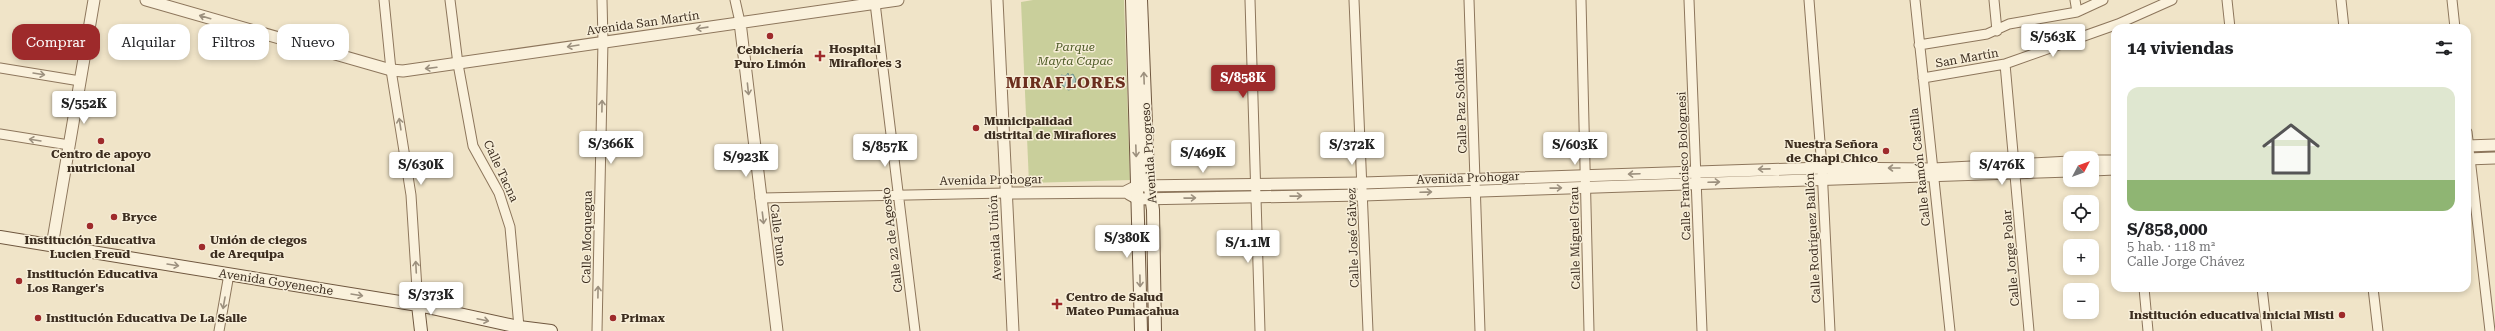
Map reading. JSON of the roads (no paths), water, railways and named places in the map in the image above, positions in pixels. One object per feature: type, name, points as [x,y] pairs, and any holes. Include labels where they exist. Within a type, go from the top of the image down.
[{"type":"main road","name":"Avenida Progreso","points":[[1132,0],[1141,331]]},
{"type":"main road","name":"Avenida Progreso","points":[[1141,0],[1151,192],[1154,331]]},
{"type":"main road","name":"Avenida Goyeneche","points":[[0,237],[418,305],[519,329],[551,331]]},
{"type":"main road","points":[[418,305],[422,331]]},
{"type":"street","points":[[52,246],[94,0]]},
{"type":"street","name":"Avenida San Martín","points":[[146,0],[391,70],[403,71],[898,0]]},
{"type":"street","points":[[384,0],[391,70],[412,195],[418,305]]},
{"type":"street","name":"Calle Tacna","points":[[450,0],[458,64],[473,146],[499,193],[510,227],[519,329]]},
{"type":"street","name":"Calle Moquegua","points":[[597,331],[603,42],[602,0]]},
{"type":"street","name":"Calle Puno","points":[[735,0],[740,22],[777,331]]},
{"type":"street","name":"Avenida Unión","points":[[997,0],[1013,331]]},
{"type":"street","points":[[1250,0],[1257,184],[1260,331]]},
{"type":"street","name":"Calle José Gálvez","points":[[1354,0],[1363,183],[1368,331]]},
{"type":"street","name":"Calle Paz Soldán","points":[[1469,0],[1480,331]]},
{"type":"street","name":"Calle Miguel Grau","points":[[1581,0],[1589,331]]},
{"type":"street","name":"Calle Francisco Bolognesi","points":[[1689,0],[1698,183],[1702,331]]},
{"type":"street","name":"Calle Rodríguez Ballón","points":[[1809,0],[1822,174],[1830,331]]},
{"type":"street","name":"Calle Ramón Castilla","points":[[1915,0],[1950,331]]},
{"type":"street","points":[[1994,0],[1997,31]]},
{"type":"street","points":[[2075,0],[2077,12]]},
{"type":"street","points":[[1920,45],[1997,31],[2009,24],[2077,12],[2104,0]]},
{"type":"street","name":"San Martín","points":[[2123,24],[2172,0]]},
{"type":"street","points":[[2227,0],[2230,24]]},
{"type":"street","points":[[2341,0],[2344,24]]},
{"type":"street","points":[[2452,0],[2455,24]]},
{"type":"street","name":"Calle 22 de Agosto","points":[[875,3],[915,331]]},
{"type":"street","name":"San Martín","points":[[1923,78],[2005,64],[2111,29]]},
{"type":"street","name":"Calle Jorge Polar","points":[[2005,64],[2029,331]]},
{"type":"street","points":[[0,68],[80,81]]},
{"type":"street","points":[[0,134],[69,145]]},
{"type":"street","points":[[2471,146],[2495,145]]},
{"type":"street","points":[[2471,159],[2495,158]]},
{"type":"street","points":[[2099,161],[2111,160]]},
{"type":"street","points":[[2015,168],[2063,163]]},
{"type":"street","points":[[2015,168],[2063,171]]},
{"type":"street","name":"Avenida Prohogar","points":[[1151,192],[1257,184],[1363,183],[1697,171],[1822,174],[1933,173],[2015,168]]},
{"type":"street","points":[[2099,170],[2111,170]]},
{"type":"street","name":"Avenida Prohogar","points":[[760,198],[899,194],[1151,192],[1257,198],[1476,190],[1586,188],[1698,183],[1822,174]]},
{"type":"street","points":[[2471,175],[2490,331]]},
{"type":"street","points":[[219,331],[229,274]]},
{"type":"street","points":[[2144,292],[2148,331]]},
{"type":"street","points":[[2262,292],[2267,331]]},
{"type":"street","points":[[2373,292],[2378,331]]},
{"type":"water","points":[[1068,73],[1069,76],[1073,74],[1076,80],[1073,89],[1068,90],[1061,84],[1061,75],[1066,76]]},
{"type":"place","name":"Cebichería Puro Limón","points":[[770,36]]},
{"type":"place","name":"Hospital Miraflores 3","points":[[820,56]]},
{"type":"place","name":"Municipalidad distrital de Miraflores","points":[[976,128]]},
{"type":"place","name":"Centro de apoyo nutricional","points":[[101,141]]},
{"type":"place","name":"Nuestra Señora de Chapi Chico","points":[[1886,151]]},
{"type":"place","name":"Bryce","points":[[114,217]]},
{"type":"place","name":"Institución Educativa Lucien Freud","points":[[90,226]]},
{"type":"place","name":"Unión de ciegos de Arequipa","points":[[202,247]]},
{"type":"place","name":"Institución Educativa Los Ranger's","points":[[19,281]]},
{"type":"place","name":"Centro de Salud Mateo Pumacahua","points":[[1057,304]]},
{"type":"place","name":"Institución educativa inicial Misti","points":[[2342,315]]},
{"type":"place","name":"Institución Educativa De La Salle","points":[[38,318]]},
{"type":"place","name":"Primax","points":[[613,318]]},
{"type":"district","name":"MIRAFLORES","points":[[1066,82]]},
{"type":"park label","name":"Parque Mayta Capac","points":[[1075,54]]}]
